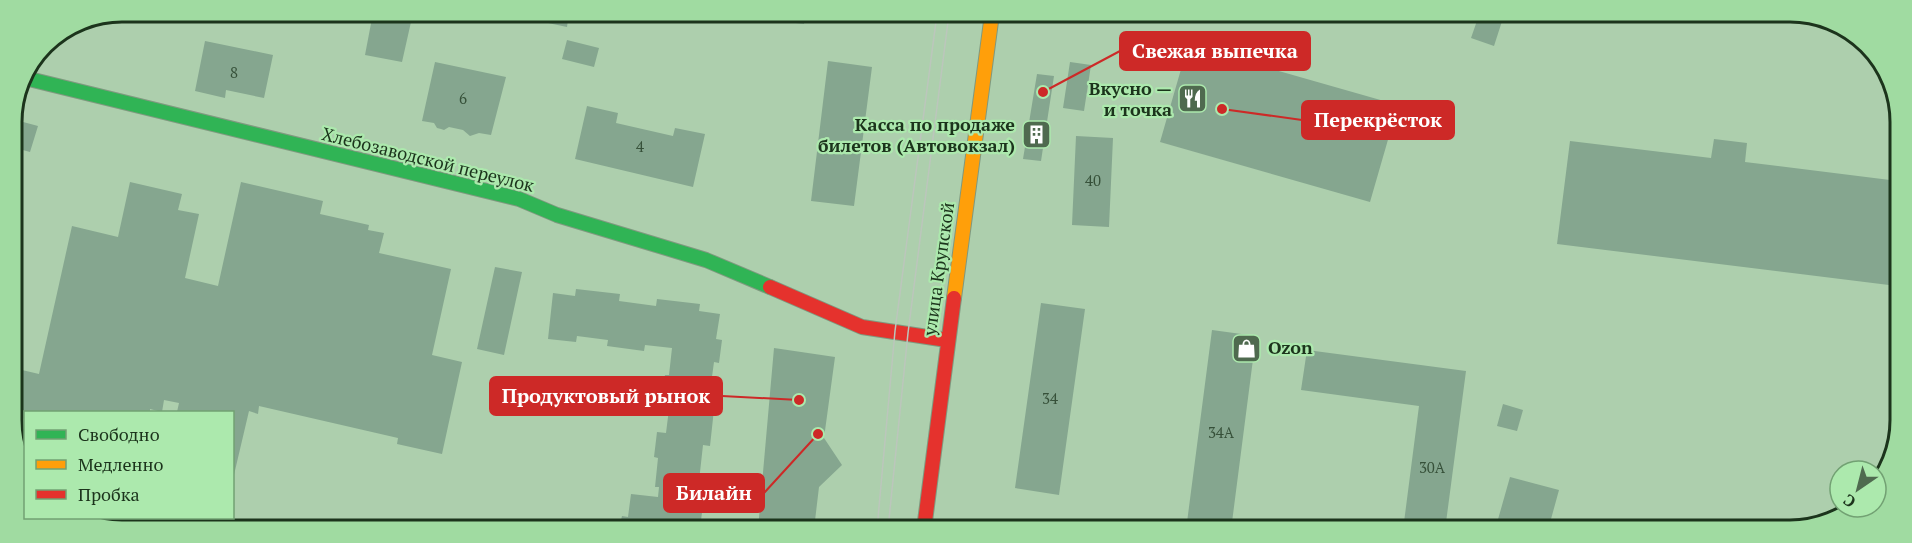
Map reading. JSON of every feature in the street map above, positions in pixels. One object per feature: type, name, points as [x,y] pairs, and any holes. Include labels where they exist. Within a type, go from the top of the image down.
[{"type":"street","name":"улица Крупской","points":[[925,520],[947,340],[991,22]]},
{"type":"street","name":"Хлебозаводской переулок","points":[[32,80],[519,200],[557,215],[706,260],[862,327],[947,340]]},
{"type":"building","points":[[371,22],[411,22],[402,62],[365,55]]},
{"type":"building","points":[[543,22],[568,22],[567,27]]},
{"type":"building","points":[[1477,22],[1502,22],[1494,46],[1471,38]]},
{"type":"building","points":[[567,40],[599,48],[594,67],[562,59]]},
{"type":"building","points":[[205,41],[273,55],[264,98],[226,90],[225,98],[195,91]]},
{"type":"building","points":[[1188,45],[1398,105],[1370,202],[1160,142]]},
{"type":"building","points":[[828,61],[872,67],[854,206],[811,201]]},
{"type":"building","points":[[435,62],[506,77],[491,135],[479,133],[470,136],[463,130],[449,127],[444,130],[437,128],[434,123],[422,121]]},
{"type":"building","points":[[1070,62],[1091,65],[1084,111],[1063,108]]},
{"type":"building","name":"Касса по продаже билетов (Автовокзал)","points":[[1037,74],[1054,76],[1041,161],[1023,159]]},
{"type":"building","points":[[587,106],[618,113],[616,123],[673,136],[675,128],[705,134],[693,187],[575,159]]},
{"type":"building","points":[[23,122],[38,126],[30,152],[23,150]]},
{"type":"building","points":[[1076,136],[1113,138],[1109,227],[1072,225]]},
{"type":"building","points":[[1714,139],[1747,143],[1745,162],[1890,180],[1890,285],[1557,244],[1570,141],[1711,158]]},
{"type":"building","points":[[130,182],[182,194],[178,210],[199,214],[185,278],[218,286],[241,182],[323,201],[320,214],[369,225],[368,230],[384,233],[379,253],[451,269],[432,355],[462,362],[442,454],[397,444],[398,438],[259,406],[258,414],[249,411],[234,475],[234,411],[177,411],[179,403],[164,400],[162,411],[150,409],[150,411],[24,411],[24,418],[22,418],[22,370],[39,374],[72,226],[118,237]]},
{"type":"building","points":[[495,267],[522,272],[504,355],[477,349]]},
{"type":"building","points":[[576,289],[620,294],[619,301],[656,306],[657,299],[700,304],[699,311],[720,314],[716,339],[722,340],[719,363],[714,362],[709,399],[715,400],[710,446],[703,445],[699,481],[706,482],[701,520],[621,520],[622,516],[628,517],[631,494],[658,497],[659,487],[655,487],[658,458],[654,457],[657,432],[666,433],[670,401],[661,400],[665,375],[669,375],[672,348],[645,345],[644,351],[607,346],[608,340],[577,336],[576,342],[548,339],[553,293],[575,296]]},
{"type":"building","points":[[1041,303],[1085,309],[1059,495],[1015,488]]},
{"type":"building","points":[[1212,330],[1256,336],[1232,520],[1187,520]]},
{"type":"building","points":[[774,348],[835,357],[824,438],[842,465],[819,487],[815,520],[759,520]]},
{"type":"building","points":[[1307,350],[1466,371],[1446,520],[1404,520],[1419,406],[1301,390]]},
{"type":"building","points":[[1503,404],[1523,410],[1517,431],[1497,426]]},
{"type":"building","points":[[1510,477],[1559,490],[1551,520],[1498,520]]},
{"type":"tram line","points":[[878,520],[895,331],[936,22]]},
{"type":"tram line","points":[[889,520],[908,333],[948,22]]},
{"type":"traffic: fast","points":[[32,80],[519,199],[557,215],[706,260],[770,287]]},
{"type":"traffic: slow","points":[[954,298],[991,22]]},
{"type":"traffic: jam","points":[[770,287],[862,327],[947,340]]},
{"type":"traffic: jam","points":[[925,520],[954,298]]},
{"type":"place","name":"Свежая выпечка","points":[[1043,92]]},
{"type":"place","name":"Вкусно — и точка","points":[[1193,99]]},
{"type":"place","name":"Перекрёсток","points":[[1222,109]]},
{"type":"place","name":"Касса по продаже билетов (Автовокзал)","points":[[1036,135]]},
{"type":"place","name":"Ozon","points":[[1247,348]]},
{"type":"place","name":"Продуктовый рынок","points":[[799,400]]},
{"type":"place","name":"Билайн","points":[[818,434]]}]
